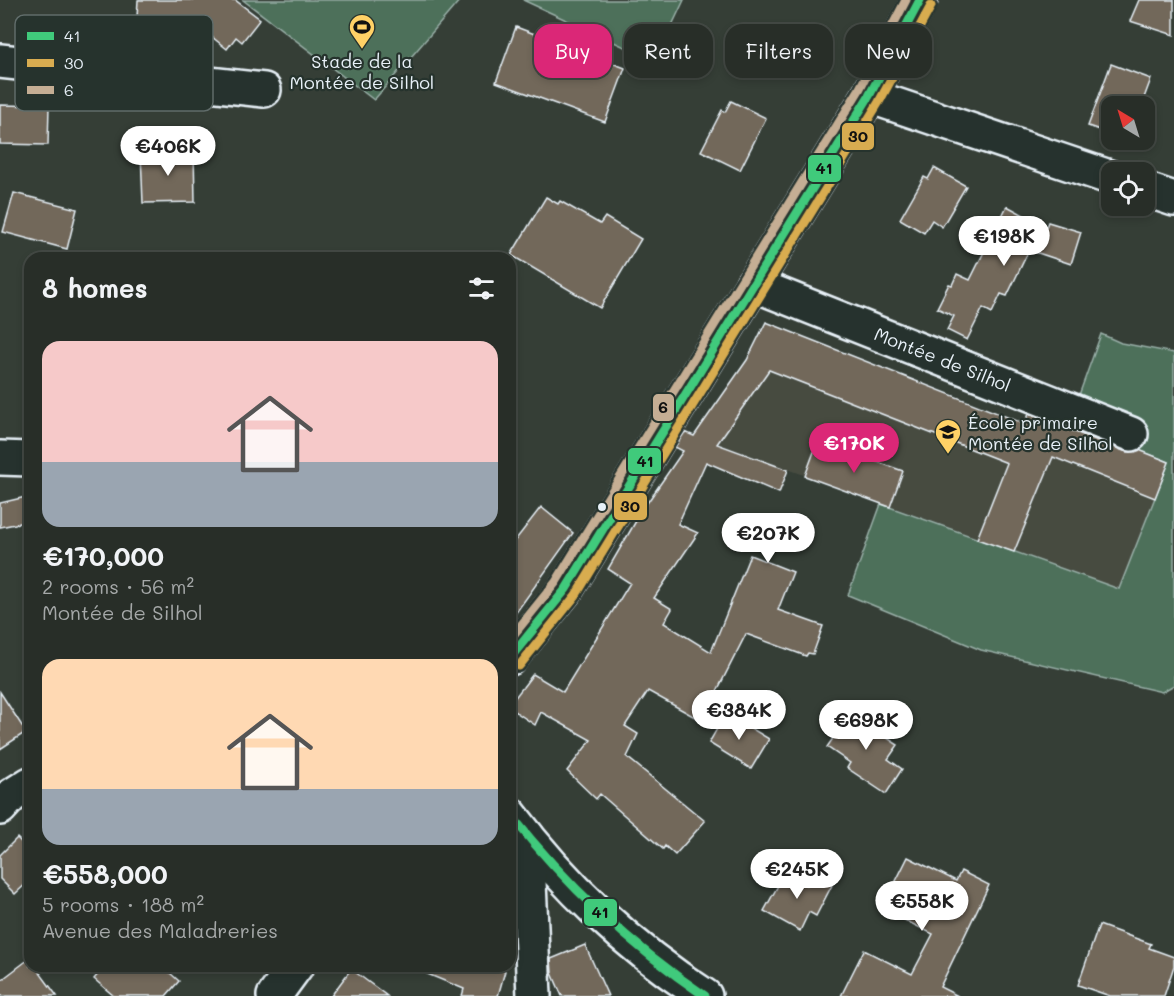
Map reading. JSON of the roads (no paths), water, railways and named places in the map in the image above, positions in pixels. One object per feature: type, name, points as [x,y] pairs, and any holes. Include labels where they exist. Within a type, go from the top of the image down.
[{"type":"street","points":[[516,651],[566,589],[869,96],[920,0]]},
{"type":"street","points":[[0,61],[15,63]]},
{"type":"street","points":[[213,84],[264,90]]},
{"type":"street","points":[[869,96],[1101,174]]},
{"type":"street","points":[[1155,193],[1174,199]]},
{"type":"street","name":"Montée de Silhol","points":[[753,284],[1131,434]]},
{"type":"street","points":[[0,458],[24,459]]},
{"type":"street","points":[[0,808],[11,796],[24,788]]},
{"type":"street","points":[[518,825],[534,996]]},
{"type":"street","points":[[518,825],[632,943],[671,974],[705,996]]},
{"type":"street","points":[[274,996],[292,972]]},
{"type":"place","name":"Stade de la Montée de Silhol","points":[[362,50]]},
{"type":"place","name":"École primaire Montée de Silhol","points":[[948,455]]}]
